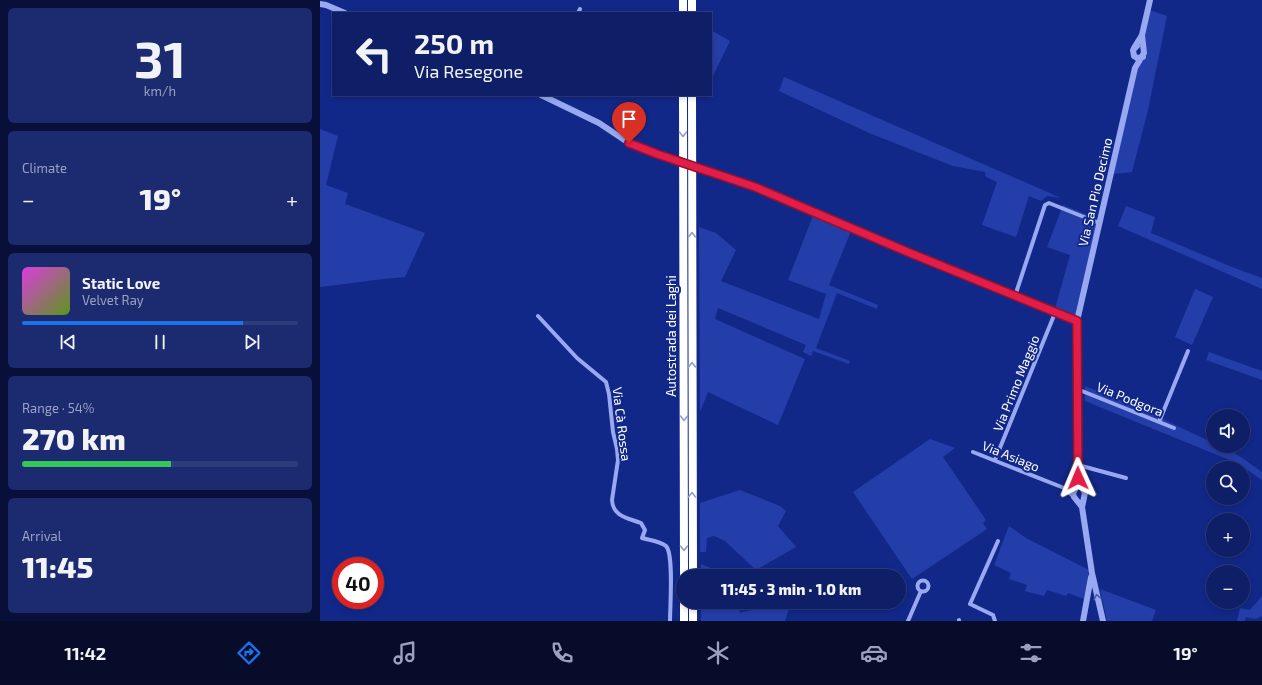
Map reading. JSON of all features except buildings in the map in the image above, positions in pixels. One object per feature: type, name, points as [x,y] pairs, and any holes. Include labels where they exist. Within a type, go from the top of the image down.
[{"type":"highway","points":[[683,0],[683,12]]},
{"type":"highway","points":[[692,0],[692,12]]},
{"type":"highway","name":"Autostrada dei Laghi","points":[[683,96],[684,569]]},
{"type":"highway","name":"Autostrada dei Laghi","points":[[692,96],[693,569]]},
{"type":"highway","points":[[684,609],[684,621]]},
{"type":"highway","points":[[693,609],[693,621]]},
{"type":"street","points":[[1143,54],[1142,35],[1150,0]]},
{"type":"street","points":[[320,4],[343,12]]},
{"type":"street","points":[[1133,51],[1142,35]]},
{"type":"street","points":[[1133,51],[1137,46],[1140,47],[1143,54]]},
{"type":"street","points":[[1133,51],[1137,58],[1143,54]]},
{"type":"street","name":"Via San Pio Decimo","points":[[1133,51],[1135,68]]},
{"type":"street","name":"Via San Pio Decimo","points":[[1076,492],[1078,478],[1077,321],[1135,68],[1143,54]]},
{"type":"street","points":[[545,96],[599,123],[629,143],[755,187],[910,253],[1077,321]]},
{"type":"street","points":[[1015,296],[1045,204],[1049,203],[1099,223]]},
{"type":"street","name":"Via Primo Maggio","points":[[995,460],[1055,312]]},
{"type":"street","name":"Via Cà Rossa","points":[[538,316],[577,358],[606,382],[618,460],[612,505],[617,513],[627,519],[641,523],[645,530],[642,538],[660,543],[668,549],[670,559],[670,621]]},
{"type":"street","points":[[1159,422],[1188,351]]},
{"type":"street","name":"Via Podgora","points":[[1078,389],[1174,428]]},
{"type":"street","name":"Via Asiago","points":[[973,452],[1076,492]]},
{"type":"street","points":[[1078,465],[1126,478]]},
{"type":"street","points":[[1076,492],[1085,491],[1082,507]]},
{"type":"street","points":[[1076,492],[1080,500],[1084,498]]},
{"type":"street","points":[[1076,492],[1082,507],[1092,573],[1103,621]]},
{"type":"street","points":[[995,621],[993,615],[970,604],[998,542]]},
{"type":"street","points":[[1083,621],[1092,573]]},
{"type":"street","points":[[908,621],[921,591]]},
{"type":"shaded area","points":[[1150,10],[1167,16],[1148,110],[1132,172],[1113,174]]},
{"type":"shaded area","points":[[712,31],[730,41],[712,78]]},
{"type":"shaded area","points":[[784,77],[1061,198],[1047,196],[1041,201],[1029,196],[1016,237],[982,225],[997,182],[986,177],[985,172],[953,166],[869,133],[779,91]]},
{"type":"shaded area","points":[[320,129],[338,136],[326,185],[348,193],[345,204],[425,233],[405,277],[320,287]]},
{"type":"shaded area","points":[[1063,205],[1098,219],[1075,317],[1055,309],[1070,255],[1047,247]]},
{"type":"shaded area","points":[[1126,206],[1155,217],[1151,233],[1262,278],[1262,289],[1118,226]]},
{"type":"shaded area","points":[[814,213],[851,231],[829,285],[878,305],[877,309],[837,293],[816,348],[850,361],[849,364],[813,351],[811,356],[803,352],[806,345],[718,308],[715,319],[805,359],[778,425],[708,392],[700,412],[699,227],[716,233],[736,250],[721,281],[819,319],[826,294],[788,280]]},
{"type":"shaded area","points":[[1195,289],[1213,297],[1192,345],[1175,337]]},
{"type":"shaded area","points":[[1209,352],[1262,371],[1262,380],[1206,360]]},
{"type":"shaded area","points":[[1085,386],[1144,410],[1206,440],[1206,450],[1085,401]]},
{"type":"shaded area","points":[[930,439],[955,448],[943,457],[986,520],[983,523],[987,529],[912,579],[853,492]]},
{"type":"shaded area","points":[[1212,453],[1234,453],[1246,461],[1232,461]]},
{"type":"shaded area","points":[[1250,464],[1262,472],[1262,480],[1250,472]]},
{"type":"shaded area","points":[[740,490],[780,506],[786,511],[778,526],[796,547],[758,569],[755,569],[725,541],[714,536],[707,538],[706,552],[700,552],[700,503]]},
{"type":"shaded area","points":[[1009,526],[1026,538],[1089,570],[1084,599],[1068,593],[1066,596],[1047,590],[1044,596],[1025,591],[1027,585],[1009,579],[1011,573],[994,565]]},
{"type":"shaded area","points":[[701,564],[713,569],[701,569]]},
{"type":"shaded area","points":[[1100,589],[1156,610],[1152,621],[1107,621]]},
{"type":"shaded area","points":[[1262,596],[1262,616],[1256,619],[1246,617],[1245,621],[1237,621],[1240,609],[1250,610]]},
{"type":"shaded area","points":[[701,609],[739,609],[740,613],[755,609],[789,609],[785,621],[701,621]]},
{"type":"route","points":[[629,143],[642,149],[755,187],[910,253],[1077,321],[1078,478]]}]
